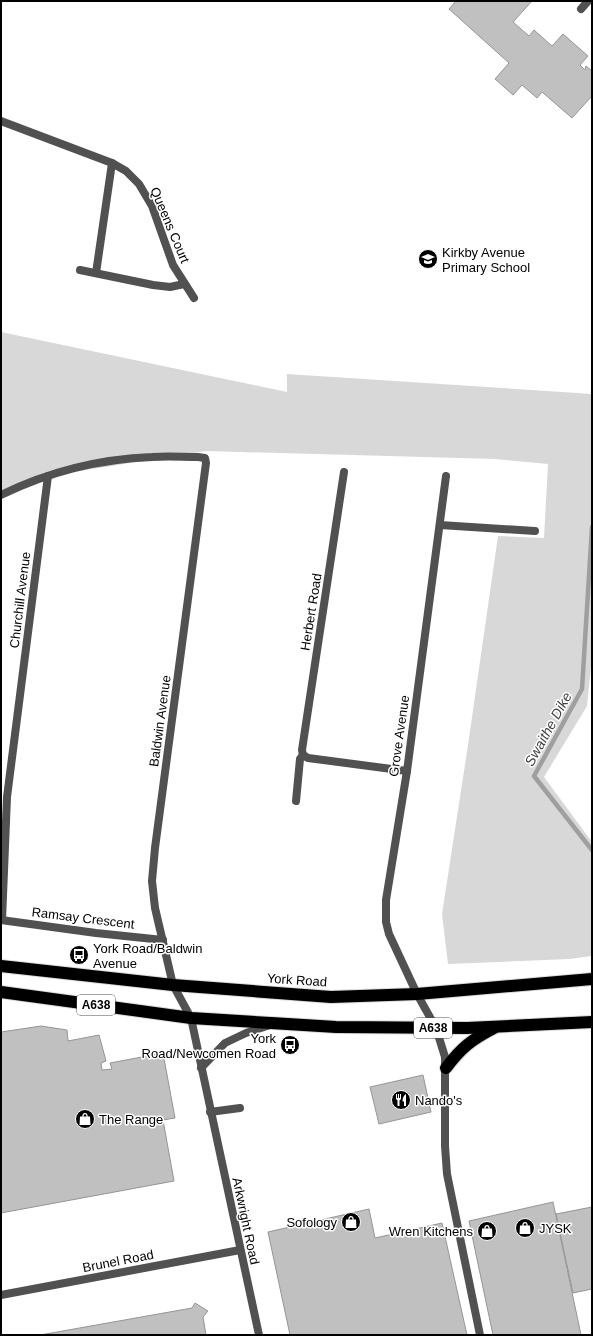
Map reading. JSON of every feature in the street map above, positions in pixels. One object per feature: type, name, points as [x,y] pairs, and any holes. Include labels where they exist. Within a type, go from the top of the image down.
[{"type":"highway","name":"York Road","points":[[1,966],[173,985],[331,997],[417,994],[592,979]]},
{"type":"highway","name":"A638","points":[[1,992],[191,1018],[274,1024],[336,1027],[436,1028],[592,1022]]},
{"type":"highway","points":[[446,1068],[458,1051],[467,1043],[498,1026]]},
{"type":"street","points":[[581,9],[588,1]]},
{"type":"street","name":"Queens Court","points":[[1,121],[112,163],[126,171],[139,184],[152,206],[173,265],[194,298]]},
{"type":"street","points":[[96,273],[112,163]]},
{"type":"street","name":"Queens Court","points":[[80,270],[153,285],[170,287],[184,284]]},
{"type":"street","name":"Baldwin Avenue","points":[[48,476],[80,466],[110,461],[152,457],[205,458],[206,463],[155,848],[152,881],[155,908],[173,985]]},
{"type":"street","name":"Herbert Road","points":[[296,801],[300,759],[303,755],[302,750],[344,472]]},
{"type":"street","points":[[1,495],[14,488],[48,476]]},
{"type":"street","name":"Churchill Avenue","points":[[1,920],[7,798],[48,476]]},
{"type":"street","name":"Grove Avenue","points":[[446,476],[407,771],[386,900],[386,922],[417,994],[436,1028],[445,1057],[445,1146],[447,1174],[480,1335]]},
{"type":"street","points":[[440,525],[535,531]]},
{"type":"street","points":[[303,755],[308,758],[407,771]]},
{"type":"street","name":"Ramsay Crescent","points":[[1,920],[96,933],[163,940]]},
{"type":"street","name":"Arkwright Road","points":[[173,985],[191,1018],[259,1335]]},
{"type":"street","points":[[201,1068],[225,1043],[246,1033],[274,1024]]},
{"type":"street","points":[[210,1112],[240,1108]]},
{"type":"street","name":"Brunel Road","points":[[1,1295],[240,1250]]},
{"type":"shaded area","points":[[1,332],[287,392],[287,374],[592,394],[592,657],[587,706],[544,777],[592,842],[592,956],[569,959],[448,964],[442,914],[498,536],[544,538],[548,464],[495,459],[206,451],[48,476],[1,495]]},
{"type":"building","points":[[456,1],[532,1],[513,22],[529,36],[534,30],[552,46],[563,34],[588,56],[580,65],[585,70],[586,66],[592,71],[592,96],[572,118],[542,92],[537,98],[522,85],[513,95],[495,79],[509,63],[449,9]]},
{"type":"building","name":"The Range","points":[[41,1026],[67,1030],[68,1041],[99,1035],[106,1061],[101,1063],[102,1070],[112,1069],[110,1063],[163,1053],[175,1118],[163,1120],[174,1181],[1,1213],[1,1032]]},
{"type":"building","name":"Nando's","points":[[423,1075],[431,1112],[379,1124],[370,1087]]},
{"type":"building","points":[[553,1202],[581,1335],[493,1335],[469,1221]]},
{"type":"building","points":[[592,1207],[592,1289],[573,1293],[556,1214]]},
{"type":"building","points":[[369,1209],[375,1238],[442,1223],[467,1335],[290,1335],[268,1232]]},
{"type":"building","points":[[195,1303],[208,1311],[203,1317],[206,1335],[40,1335],[192,1308]]},
{"type":"waterway","name":"Swaithe Dike","points":[[592,527],[582,689],[534,776],[592,850]]},
{"type":"place","name":"Kirkby Avenue Primary School","points":[[428,259]]},
{"type":"place","name":"York Road/Baldwin Avenue","points":[[79,955]]},
{"type":"place","name":"York Road/Newcomen Road","points":[[290,1045]]},
{"type":"place","name":"Nando's","points":[[401,1100]]},
{"type":"place","name":"The Range","points":[[85,1119]]},
{"type":"place","name":"Sofology","points":[[351,1222]]},
{"type":"place","name":"JYSK","points":[[525,1228]]},
{"type":"place","name":"Wren Kitchens","points":[[487,1231]]}]
